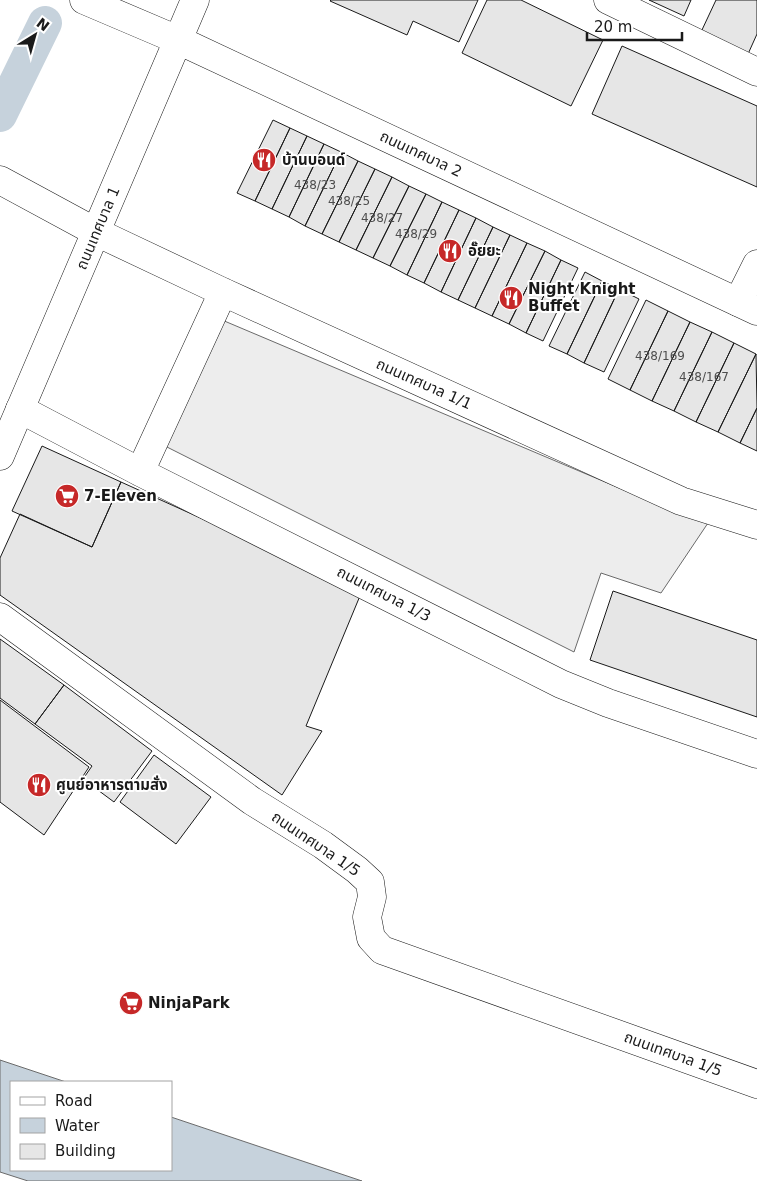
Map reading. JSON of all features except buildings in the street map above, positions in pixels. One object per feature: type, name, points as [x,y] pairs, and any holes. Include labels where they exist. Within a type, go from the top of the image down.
[{"type":"street","name":"ถนนเทศบาล 2","points":[[84,0],[178,40],[748,306]]},
{"type":"street","name":"ถนนเทศบาล 1","points":[[0,456],[195,0]]},
{"type":"street","points":[[608,0],[757,72]]},
{"type":"street","name":"ถนนเทศบาล 1/1","points":[[0,180],[96,232],[223,292],[681,501],[757,525]]},
{"type":"street","points":[[748,306],[757,264]]},
{"type":"street","points":[[140,472],[223,292]]},
{"type":"street","name":"ถนนเทศบาล 1/3","points":[[20,409],[140,472],[561,684],[608,703],[757,754]]},
{"type":"street","name":"ถนนเทศบาล 1/5","points":[[0,617],[252,802],[323,845],[357,870],[370,882],[372,897],[367,918],[370,938],[382,950],[757,1084]]},
{"type":"shaded area","points":[[222,320],[643,498],[710,520],[661,593],[601,573],[574,652],[159,443]]},
{"type":"water","points":[[0,1060],[63,1081],[10,1081],[10,1171],[172,1171],[172,1117],[362,1181],[28,1181],[0,1172]]},
{"type":"waterway","points":[[0,115],[45,23]]},
{"type":"place","name":"บ้านบอนด์","points":[[264,160]]},
{"type":"place","name":"อั๊ยยะ","points":[[450,251]]},
{"type":"place","name":"Night Knight Buffet","points":[[511,298]]},
{"type":"place","name":"7-Eleven","points":[[67,496]]},
{"type":"place","name":"ศูนย์อาหารตามสั่ง","points":[[39,785]]},
{"type":"place","name":"NinjaPark","points":[[131,1003]]}]
